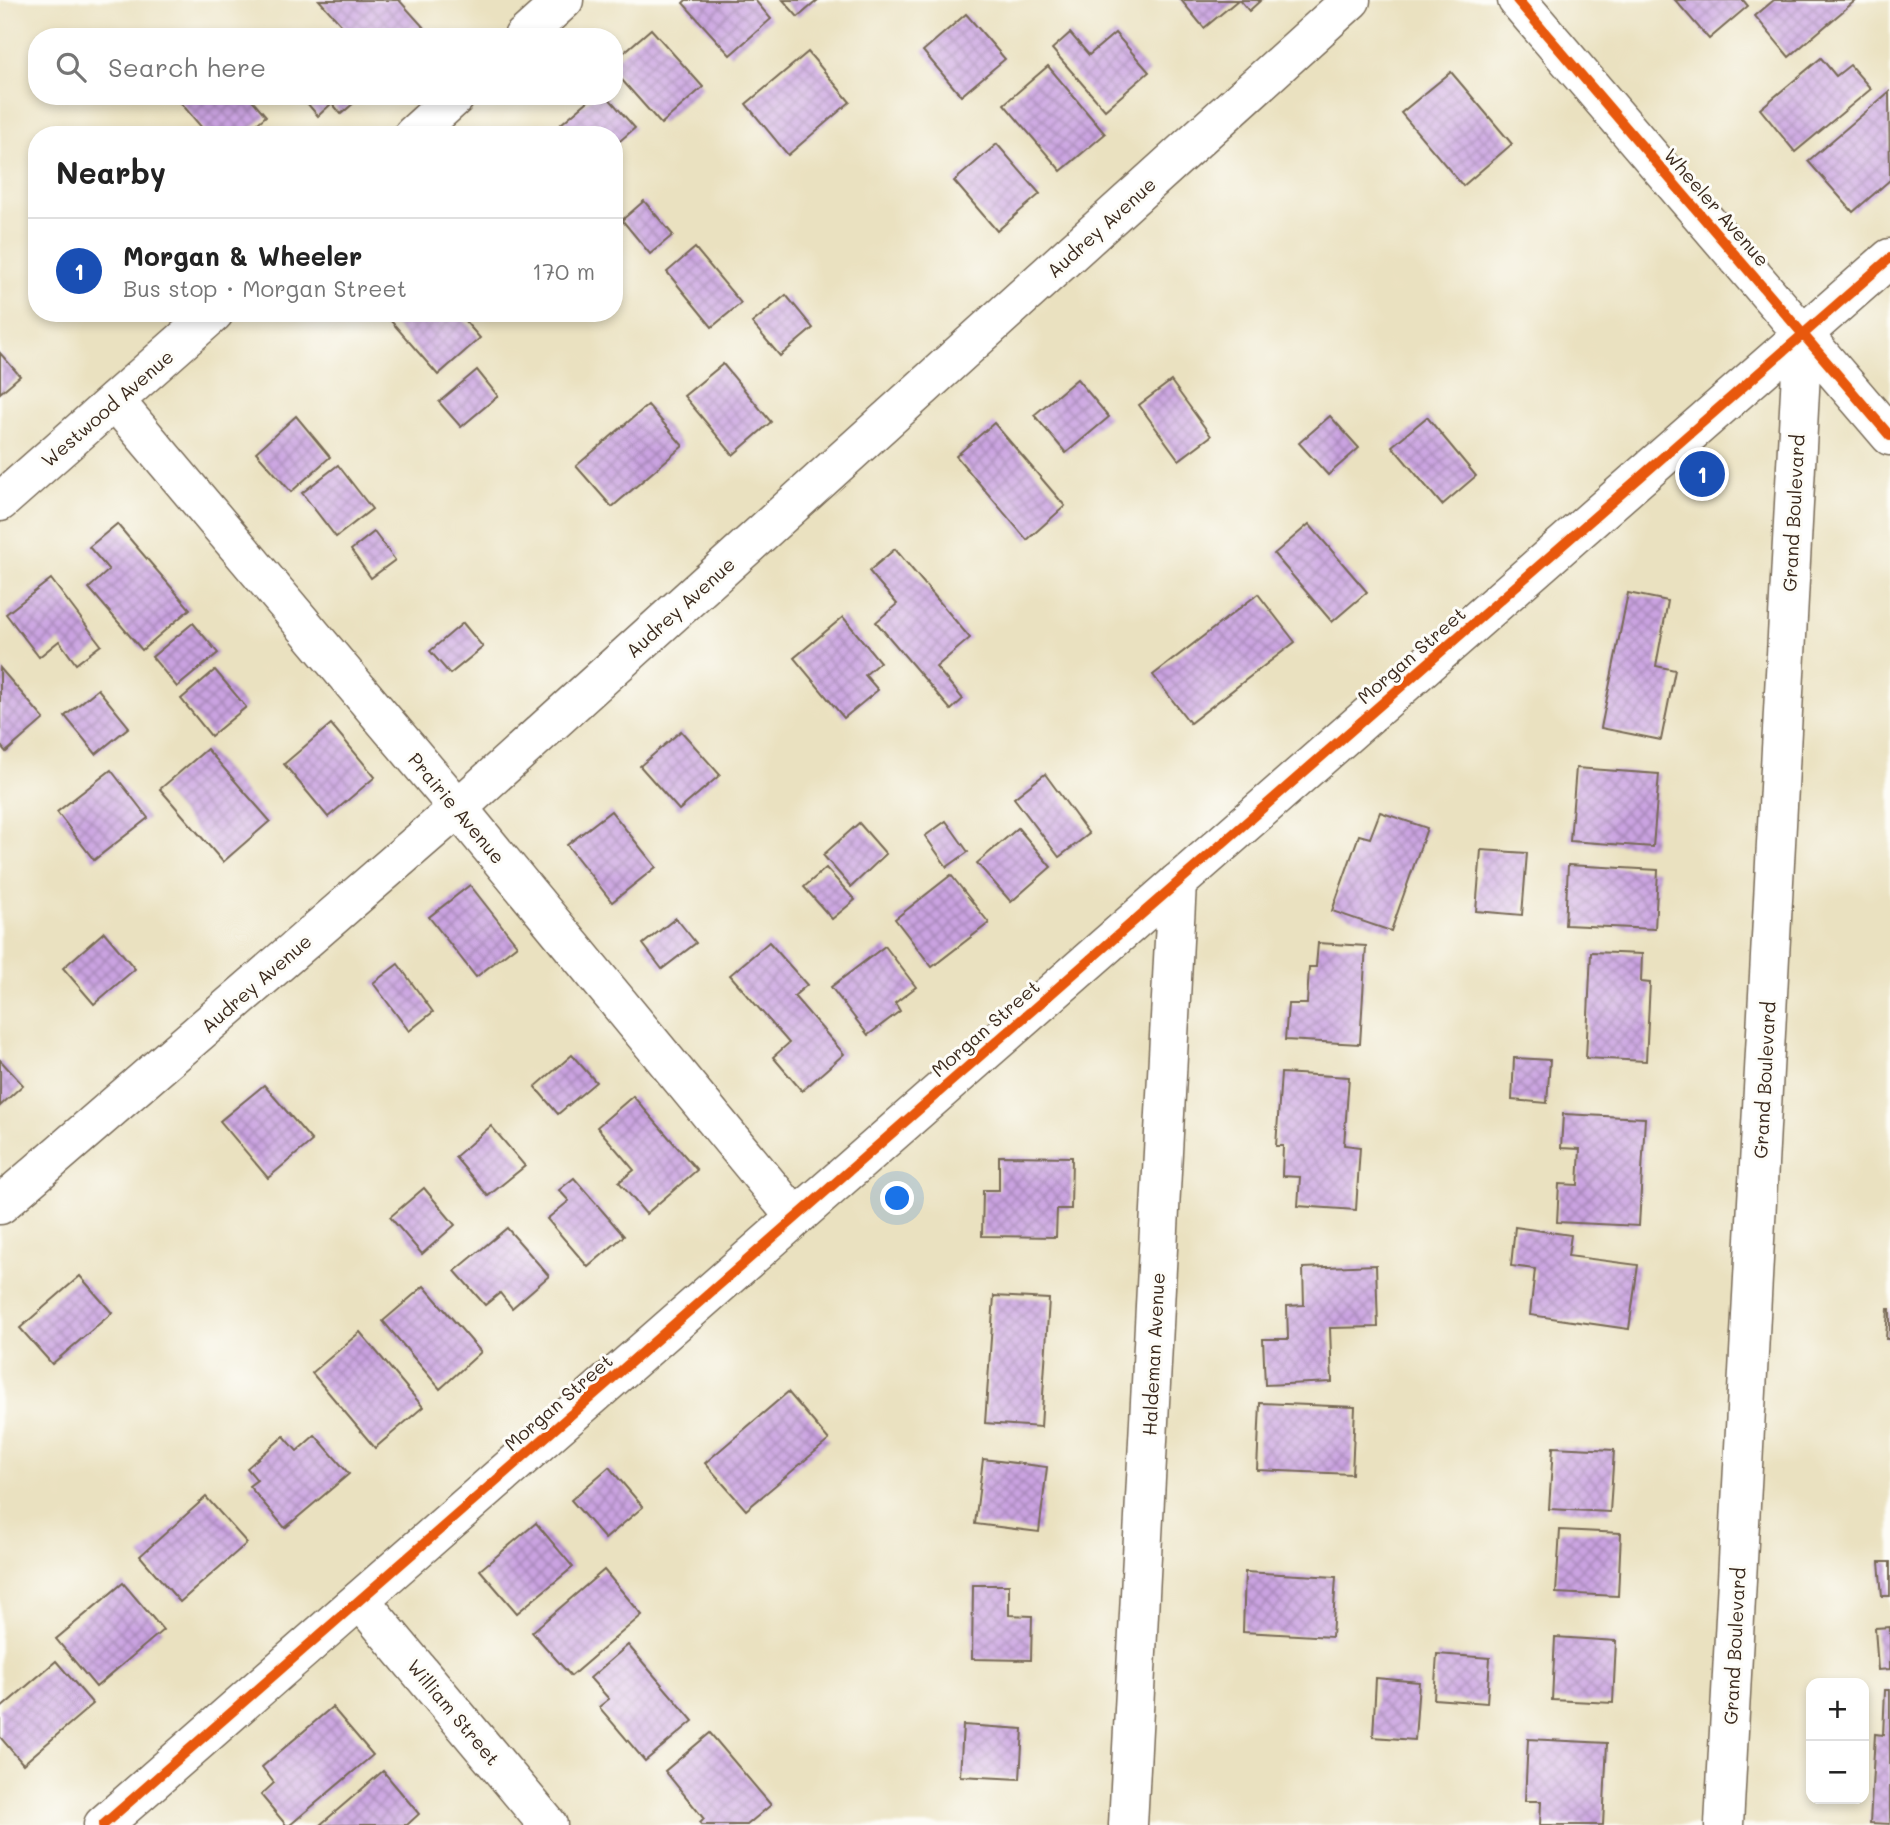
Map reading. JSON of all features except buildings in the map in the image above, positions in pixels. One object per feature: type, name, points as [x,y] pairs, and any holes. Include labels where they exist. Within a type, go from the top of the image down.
[{"type":"street","points":[[533,28],[564,0]]},
{"type":"street","name":"Audrey Avenue","points":[[0,1205],[458,808],[1352,0]]},
{"type":"street","name":"Wheeler Avenue","points":[[1517,0],[1890,436]]},
{"type":"street","points":[[423,126],[446,105]]},
{"type":"street","name":"Morgan Street","points":[[103,1825],[1890,258]]},
{"type":"street","name":"Westwood Avenue","points":[[0,502],[204,322]]},
{"type":"street","name":"Grand Boulevard","points":[[1724,1825],[1803,334]]},
{"type":"street","name":"Prairie Avenue","points":[[116,401],[458,808],[796,1217]]},
{"type":"street","name":"Haldeman Avenue","points":[[1128,1825],[1177,883]]},
{"type":"street","name":"William Street","points":[[360,1600],[548,1825]]},
{"type":"cycle path","points":[[1517,0],[1890,436]]},
{"type":"cycle path","points":[[103,1825],[1890,258]]},
{"type":"place","name":"Morgan & Wheeler","points":[[1702,474]]}]
